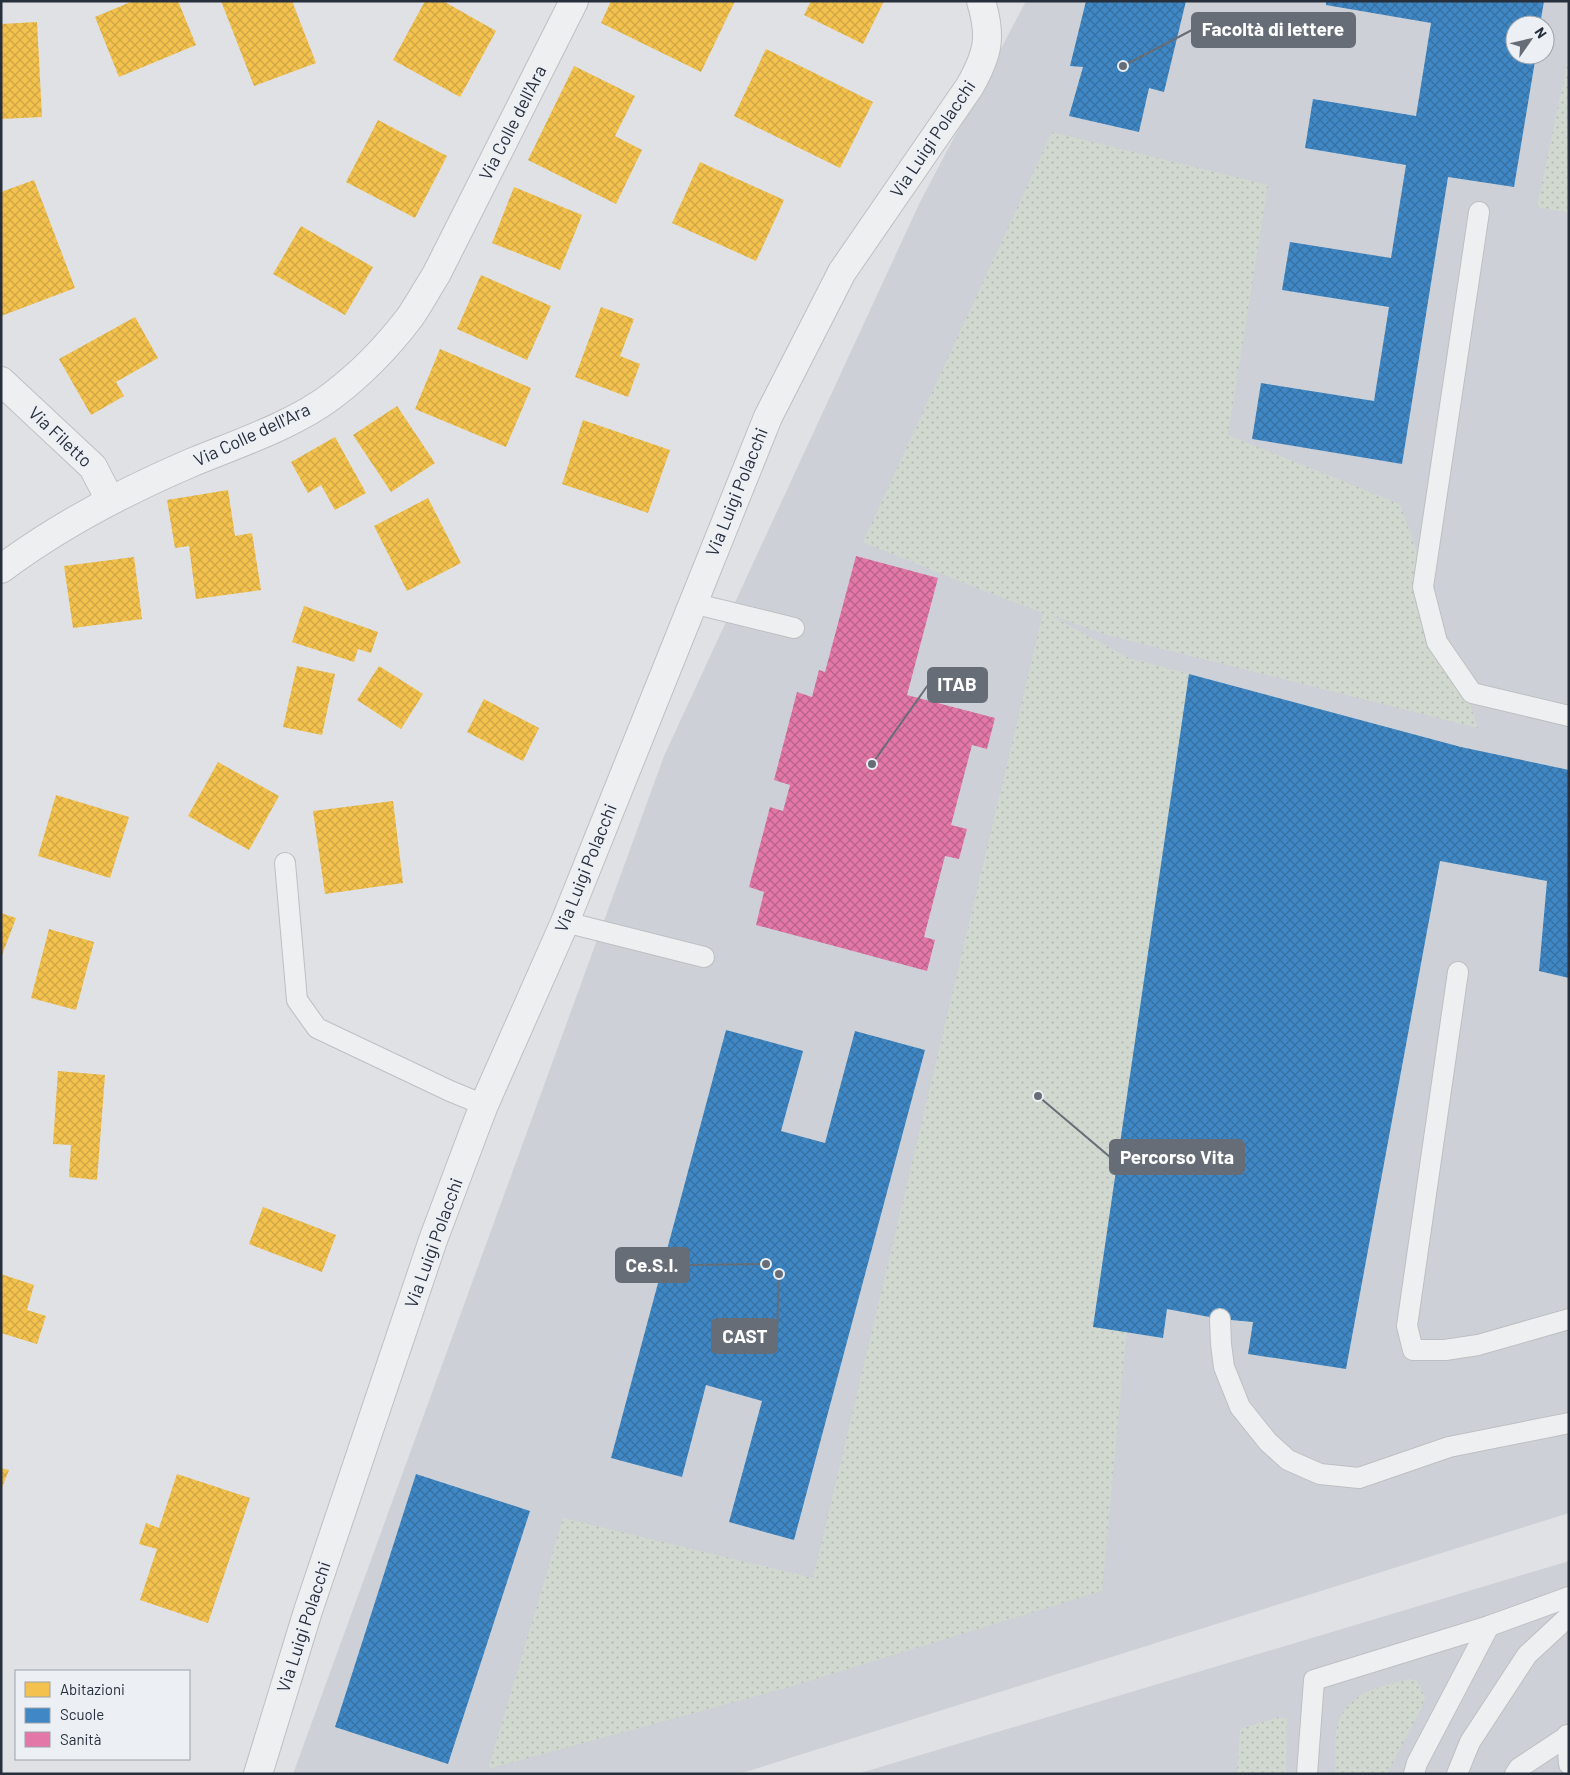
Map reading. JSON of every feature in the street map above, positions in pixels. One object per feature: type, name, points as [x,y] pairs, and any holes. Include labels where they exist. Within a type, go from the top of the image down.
[{"type":"street","name":"Via Colle dell'Ara","points":[[1,569],[28,549],[110,500],[147,482],[294,419],[332,396],[367,366],[410,316],[436,275],[574,1]]},
{"type":"street","name":"Via Luigi Polacchi","points":[[258,1774],[308,1611],[370,1426],[433,1240],[484,1105],[565,922],[768,418],[842,272],[970,86],[982,63],[987,41],[986,18],[980,1]]},
{"type":"street","name":"Via Filetto","points":[[1,381],[93,466],[110,500]]},
{"type":"lane","points":[[1479,212],[1423,587],[1437,642],[1472,693],[1569,716]]},
{"type":"lane","points":[[692,603],[794,628]]},
{"type":"lane","points":[[285,863],[297,1000],[317,1028],[450,1091],[484,1105]]},
{"type":"lane","points":[[565,922],[704,957]]},
{"type":"lane","points":[[1458,972],[1406,1326],[1413,1350],[1445,1350],[1478,1344],[1569,1319]]},
{"type":"lane","points":[[1220,1319],[1224,1367],[1230,1387],[1240,1406],[1268,1442],[1288,1460],[1320,1474],[1359,1478],[1449,1447],[1569,1423]]},
{"type":"lane","points":[[1307,1774],[1314,1680],[1489,1626],[1569,1597]]},
{"type":"lane","points":[[1457,1774],[1470,1742],[1527,1655],[1569,1616]]},
{"type":"lane","points":[[1414,1774],[1417,1763],[1489,1626]]},
{"type":"lane","points":[[1568,1735],[1569,1764]]},
{"type":"lane","points":[[1515,1774],[1519,1768],[1568,1735]]},
{"type":"shaded area","points":[[1026,1],[1569,1],[1569,1513],[739,1774],[293,1774],[664,756],[920,202]]},
{"type":"shaded area","points":[[1569,54],[1569,213],[1537,207]]},
{"type":"shaded area","points":[[1052,132],[1268,185],[1228,435],[1400,504],[1478,728],[1107,635],[1048,614],[1129,658],[1189,674],[1102,1591],[786,1688],[488,1769],[563,1518],[813,1578],[1043,613],[863,542]]},
{"type":"shaded area","points":[[1569,1561],[1569,1774],[857,1774]]},
{"type":"shaded area","points":[[1410,1679],[1417,1681],[1425,1697],[1421,1709],[1387,1774],[1335,1774],[1336,1732],[1348,1705],[1356,1698],[1375,1688]]},
{"type":"shaded area","points":[[1279,1717],[1287,1719],[1286,1774],[1237,1774],[1240,1729]]},
{"type":"building: Abitazioni","points":[[133,1],[178,1],[196,45],[119,77],[95,17]]},
{"type":"building: Abitazioni","points":[[221,1],[292,1],[316,63],[254,86]]},
{"type":"building: Abitazioni","points":[[425,1],[443,1],[496,31],[460,97],[393,60]]},
{"type":"building: Abitazioni","points":[[611,1],[735,1],[701,72],[601,23]]},
{"type":"building: Abitazioni","points":[[811,1],[884,1],[863,44],[804,15]]},
{"type":"building: Abitazioni","points":[[37,22],[42,117],[1,119],[1,24]]},
{"type":"building: Abitazioni","points":[[766,49],[873,102],[840,168],[734,116]]},
{"type":"building: Abitazioni","points":[[574,66],[635,96],[615,136],[642,150],[616,204],[528,160]]},
{"type":"building: Abitazioni","points":[[378,120],[447,156],[415,218],[346,182]]},
{"type":"building: Abitazioni","points":[[700,162],[784,200],[756,261],[672,223]]},
{"type":"building: Abitazioni","points":[[34,180],[75,288],[1,316],[1,192]]},
{"type":"building: Abitazioni","points":[[514,187],[582,215],[560,270],[492,243]]},
{"type":"building: Abitazioni","points":[[301,226],[373,267],[345,315],[273,274]]},
{"type":"building: Abitazioni","points":[[481,275],[551,306],[527,360],[457,329]]},
{"type":"building: Abitazioni","points":[[601,307],[634,319],[620,356],[640,364],[628,397],[575,377]]},
{"type":"building: Abitazioni","points":[[135,317],[158,358],[116,382],[124,396],[91,415],[59,359]]},
{"type":"building: Abitazioni","points":[[440,349],[531,388],[506,447],[415,409]]},
{"type":"building: Abitazioni","points":[[397,406],[435,463],[391,492],[353,435]]},
{"type":"building: Abitazioni","points":[[583,420],[670,450],[648,513],[562,484]]},
{"type":"building: Abitazioni","points":[[335,437],[366,493],[335,510],[321,485],[308,493],[291,462]]},
{"type":"building: Abitazioni","points":[[228,490],[235,536],[252,533],[261,590],[196,599],[189,546],[175,548],[167,500]]},
{"type":"building: Abitazioni","points":[[428,498],[461,563],[407,591],[374,526]]},
{"type":"building: Abitazioni","points":[[134,557],[142,619],[73,628],[64,566]]},
{"type":"building: Abitazioni","points":[[304,606],[378,632],[371,653],[358,649],[354,662],[292,642]]},
{"type":"building: Abitazioni","points":[[297,666],[335,674],[322,735],[283,727]]},
{"type":"building: Abitazioni","points":[[379,666],[423,694],[401,729],[357,700]]},
{"type":"building: Abitazioni","points":[[484,699],[539,728],[523,761],[467,732]]},
{"type":"building: Abitazioni","points":[[218,762],[279,796],[249,850],[188,816]]},
{"type":"building: Abitazioni","points":[[56,795],[129,817],[110,878],[38,856]]},
{"type":"building: Abitazioni","points":[[393,801],[403,883],[325,894],[313,811]]},
{"type":"building: Abitazioni","points":[[1,913],[16,918],[1,958]]},
{"type":"building: Abitazioni","points":[[49,929],[94,942],[76,1010],[31,998]]},
{"type":"building: Abitazioni","points":[[58,1071],[105,1075],[97,1180],[69,1177],[71,1145],[53,1144]]},
{"type":"building: Abitazioni","points":[[263,1207],[336,1235],[322,1272],[249,1244]]},
{"type":"building: Abitazioni","points":[[1,1274],[34,1285],[27,1310],[46,1316],[37,1344],[1,1333]]},
{"type":"building: Abitazioni","points":[[1,1468],[9,1470],[1,1490]]},
{"type":"building: Abitazioni","points":[[177,1474],[250,1498],[208,1623],[140,1600],[157,1549],[139,1544],[146,1523],[159,1528]]},
{"type":"building: Scuole","points":[[1086,1],[1186,1],[1164,92],[1149,88],[1139,132],[1069,116],[1083,67],[1070,66]]},
{"type":"building: Scuole","points":[[1326,1],[1544,1],[1542,15],[1505,15],[1505,65],[1534,65],[1514,187],[1448,177],[1402,464],[1252,439],[1261,383],[1374,401],[1389,307],[1282,290],[1290,242],[1391,258],[1406,165],[1305,148],[1313,99],[1416,116],[1431,23],[1326,5]]},
{"type":"building: Scuole","points":[[1189,674],[1461,747],[1569,770],[1569,978],[1539,971],[1547,881],[1440,861],[1346,1369],[1248,1354],[1253,1322],[1220,1319],[1167,1309],[1163,1338],[1093,1327]]},
{"type":"building: Scuole","points":[[726,1030],[803,1051],[781,1131],[825,1143],[855,1031],[925,1050],[794,1540],[729,1522],[762,1401],[706,1385],[682,1477],[611,1458]]},
{"type":"building: Scuole","points":[[416,1474],[530,1511],[448,1764],[335,1727]]},
{"type":"building: Sanità","points":[[856,556],[938,578],[907,695],[995,718],[987,749],[972,745],[951,825],[967,829],[959,859],[945,856],[924,937],[935,940],[927,971],[756,925],[764,892],[749,887],[770,807],[783,811],[790,785],[774,780],[797,692],[812,697],[819,670],[825,672]]},
{"type":"place","name":"Facoltà di lettere","points":[[1123,66]]},
{"type":"place","name":"ITAB","points":[[872,764]]},
{"type":"place","name":"Percorso Vita","points":[[1038,1096]]},
{"type":"place","name":"Ce.S.I.","points":[[766,1264]]},
{"type":"place","name":"CAST","points":[[779,1274]]}]
